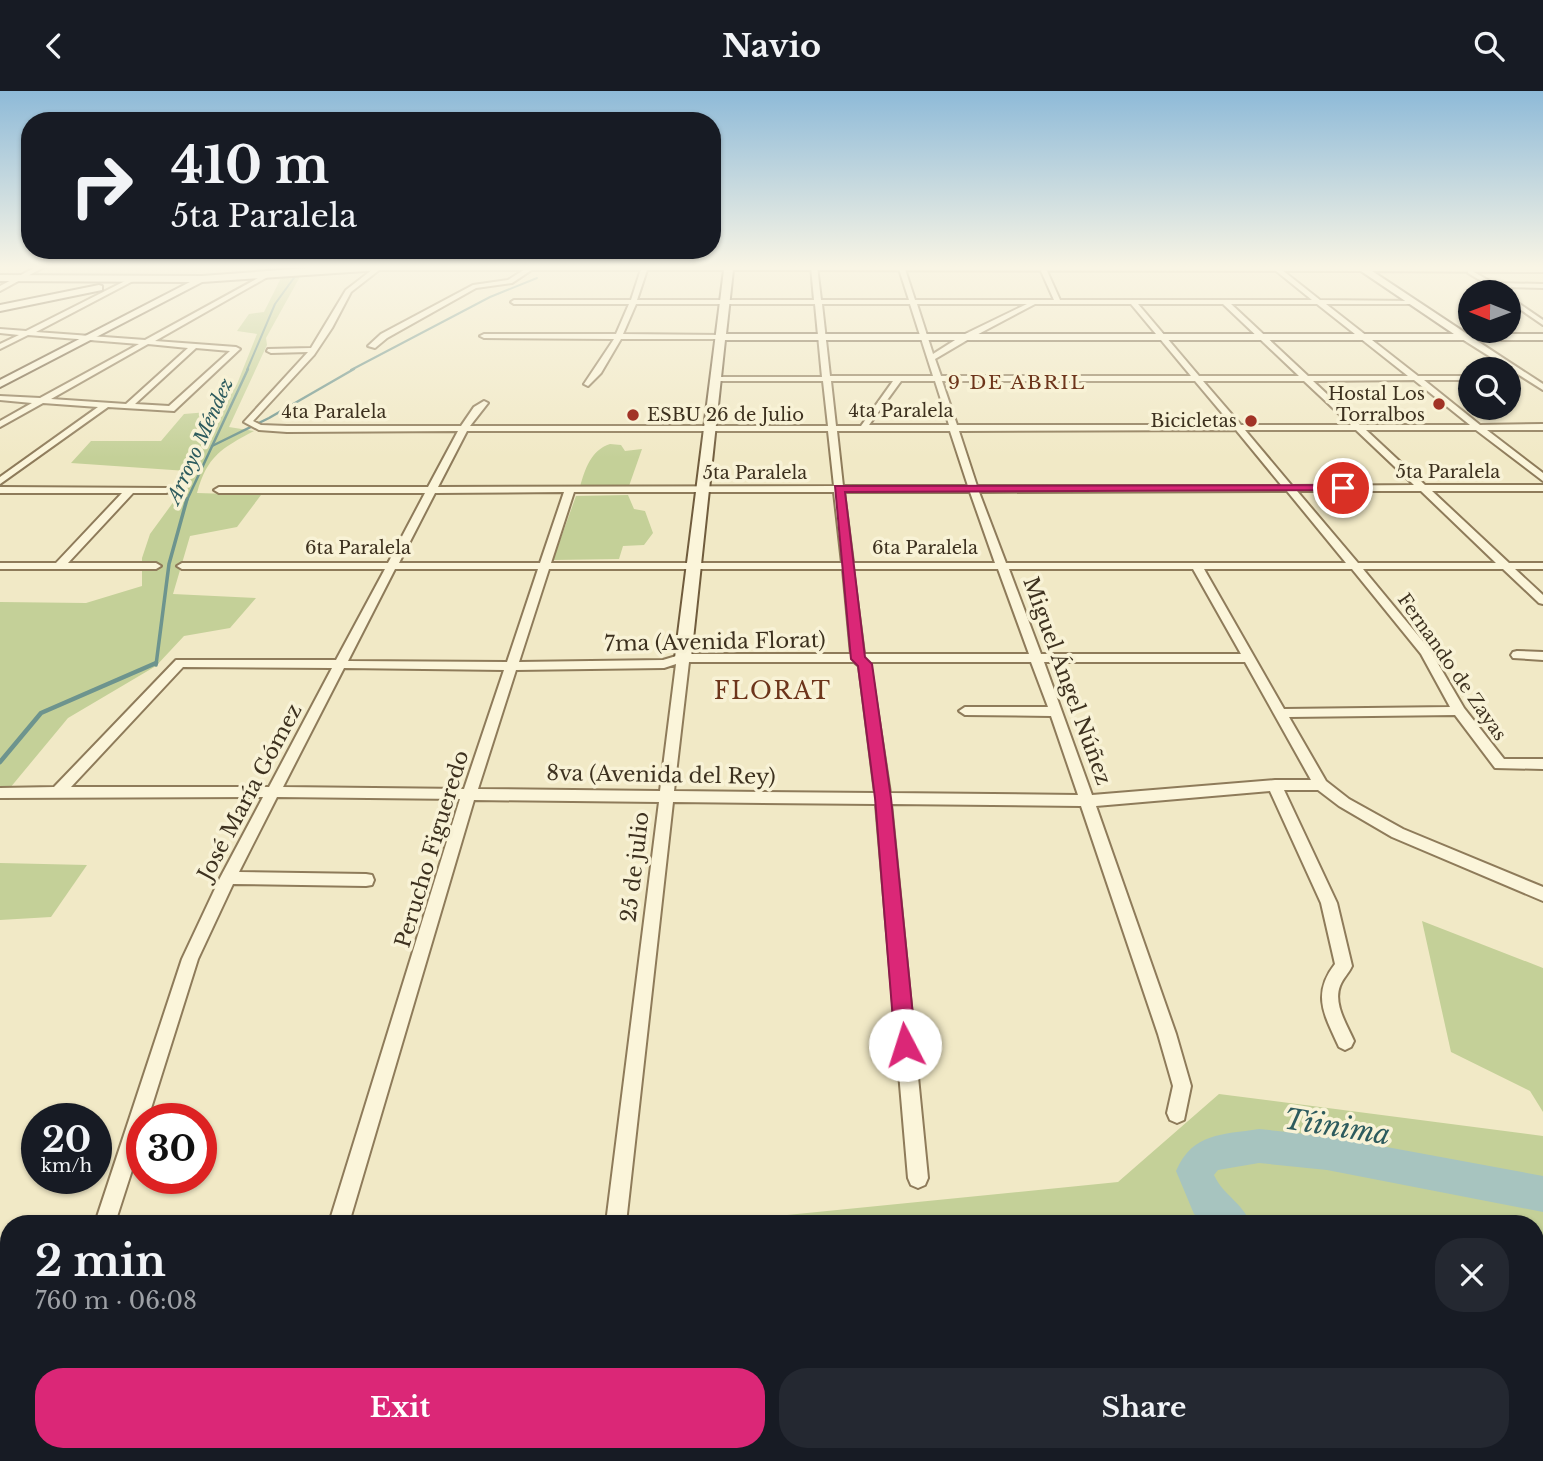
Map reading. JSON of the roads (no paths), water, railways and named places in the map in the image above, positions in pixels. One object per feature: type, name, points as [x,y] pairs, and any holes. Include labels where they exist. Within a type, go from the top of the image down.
[{"type":"street","points":[[0,347],[35,330]]},
{"type":"street","points":[[0,384],[104,330]]},
{"type":"street","points":[[0,424],[168,330]]},
{"type":"street","points":[[271,351],[312,351],[327,330]]},
{"type":"street","points":[[372,346],[393,330]]},
{"type":"street","points":[[588,384],[606,362],[622,330]]},
{"type":"street","name":"25 de julio","points":[[617,1215],[722,330]]},
{"type":"street","points":[[820,330],[858,659],[865,664],[883,798],[918,1178]]},
{"type":"street","name":"Miguel Ángel Núñez","points":[[923,330],[974,489],[1056,712],[1182,1086],[1177,1113]]},
{"type":"street","points":[[932,358],[980,330]]},
{"type":"street","name":"Fernando de Zayas","points":[[1157,330],[1426,653],[1459,711],[1500,764],[1543,764]]},
{"type":"street","points":[[1255,330],[1543,601]]},
{"type":"street","points":[[1354,330],[1543,478]]},
{"type":"street","points":[[0,331],[236,349],[171,409],[0,398]]},
{"type":"street","points":[[484,336],[1458,337]]},
{"type":"street","points":[[1521,337],[1543,337]]},
{"type":"street","points":[[1474,343],[1543,388]]},
{"type":"street","points":[[128,407],[194,346]]},
{"type":"street","name":"4ta Paralela","points":[[312,351],[248,422],[259,427],[464,428],[1543,428]]},
{"type":"street","points":[[716,379],[1458,378]]},
{"type":"street","points":[[1521,379],[1543,378]]},
{"type":"street","points":[[864,427],[899,379]]},
{"type":"street","name":"José María Gómez","points":[[108,1215],[190,959],[228,878],[431,490],[464,428],[484,403]]},
{"type":"street","points":[[0,481],[106,405]]},
{"type":"street","name":"5ta Paralela","points":[[219,490],[1543,488]]},
{"type":"street","points":[[0,489],[166,490]]},
{"type":"street","name":"Perucho Figueredo","points":[[342,1215],[469,794],[570,489]]},
{"type":"street","points":[[59,566],[130,490]]},
{"type":"street","points":[[0,566],[156,566]]},
{"type":"street","name":"6ta Paralela","points":[[181,566],[1543,566]]},
{"type":"street","points":[[1197,566],[1321,785],[1344,805],[1422,843],[1543,894]]},
{"type":"street","points":[[1517,655],[1543,656]]},
{"type":"street","name":"7ma (Avenida Florat)","points":[[58,792],[180,663],[513,666],[664,664],[683,659],[1250,658]]},
{"type":"street","points":[[965,711],[1056,712]]},
{"type":"street","points":[[1281,713],[1459,711]]},
{"type":"street","points":[[1275,785],[1329,903],[1344,966],[1329,985],[1329,997],[1345,1041]]},
{"type":"street","name":"8va (Avenida del Rey)","points":[[0,793],[274,792],[1087,801],[1275,785],[1321,785]]},
{"type":"street","points":[[228,878],[366,880]]},
{"type":"waterway","name":"Arroyo Méndez","points":[[247,370],[264,330]]},
{"type":"waterway","points":[[351,370],[427,330]]},
{"type":"waterway","name":"Arroyo Méndez","points":[[212,446],[248,369]]},
{"type":"waterway","points":[[212,446],[269,418],[354,369]]},
{"type":"waterway","name":"Arroyo Méndez","points":[[187,500],[212,446]]},
{"type":"waterway","name":"Arroyo Méndez","points":[[156,665],[169,564],[187,499]]},
{"type":"waterway","name":"Arroyo Méndez","points":[[0,762],[41,713],[156,663]]},
{"type":"waterway","name":"Tíinima","points":[[1223,1215],[1207,1201],[1194,1171],[1209,1154],[1259,1146],[1327,1153],[1543,1194]]},
{"type":"place","name":"Hostal Los Torralbos","points":[[1439,404]]},
{"type":"place","name":"ESBU 26 de Julio","points":[[633,415]]},
{"type":"place","name":"Bicicletas","points":[[1251,421]]},
{"type":"district","name":"9 DE ABRIL","points":[[1017,382]]},
{"type":"district","name":"FLORAT","points":[[773,691]]}]
